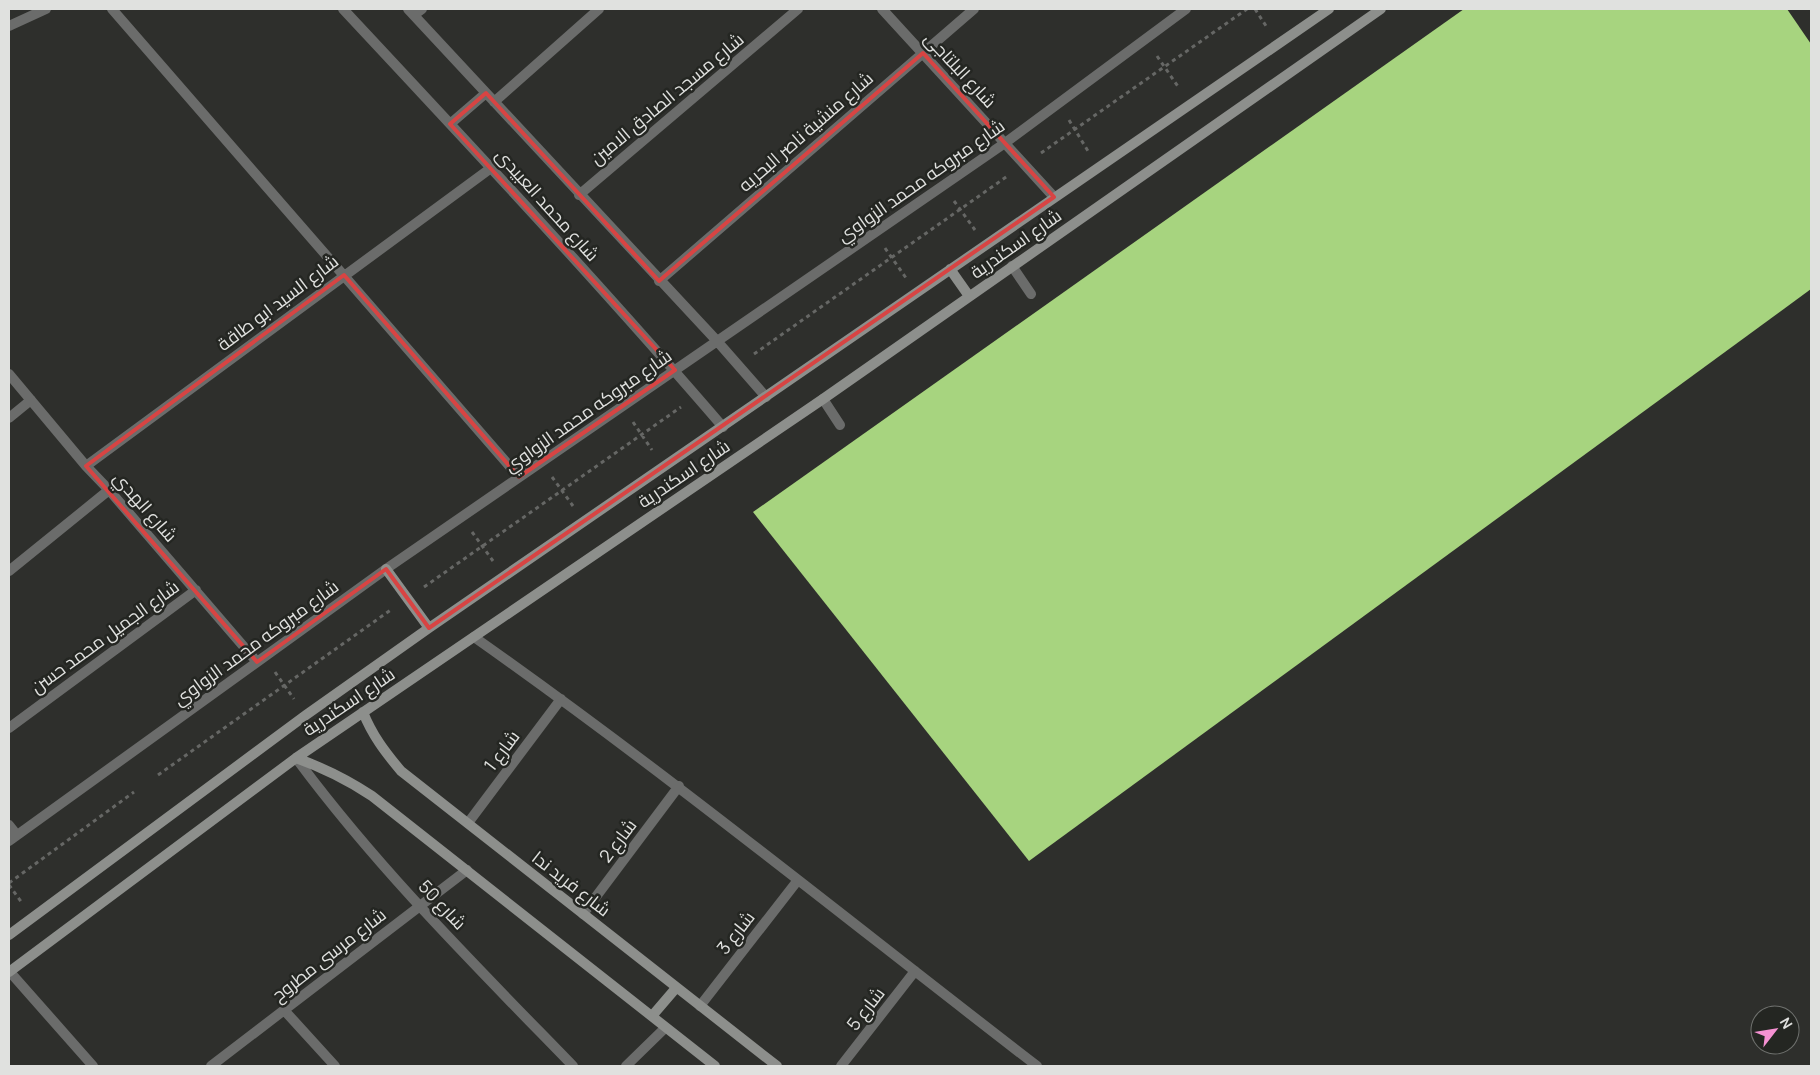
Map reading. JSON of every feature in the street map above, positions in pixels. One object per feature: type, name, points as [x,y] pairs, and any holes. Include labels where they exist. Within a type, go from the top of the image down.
[{"type":"street","points":[[9,26],[46,9]]},
{"type":"street","points":[[112,9],[519,477]]},
{"type":"street","name":"شارع محمد العبيدى","points":[[343,9],[491,168],[675,370],[723,426]]},
{"type":"street","points":[[494,102],[599,9]]},
{"type":"street","name":"شارع مسجد الصادق الامين","points":[[580,195],[798,9]]},
{"type":"street","name":"شارع البلتاجى","points":[[882,9],[1054,197]]},
{"type":"street","name":"شارع منشية ناصر البحريه","points":[[659,281],[974,9]]},
{"type":"street","name":"شارع مبروكه محمد الزواوي","points":[[13,838],[386,569],[1005,143],[1186,9]]},
{"type":"street","name":"شارع اسكندرية","points":[[9,935],[306,715],[429,628],[917,293],[1098,166],[1329,9]]},
{"type":"street","name":"شارع اسكندرية","points":[[9,972],[296,758],[822,399],[1381,9]]},
{"type":"street","name":"شارع محمد العبيدى","points":[[415,11],[494,102],[717,341],[766,397]]},
{"type":"street","points":[[450,124],[486,93]]},
{"type":"street","name":"شارع السيد ابو طاقة","points":[[86,466],[491,168]]},
{"type":"street","points":[[1012,266],[1031,294]]},
{"type":"street","points":[[950,269],[970,296]]},
{"type":"street","name":"شارع الهدي","points":[[9,374],[86,466],[196,590],[261,659]]},
{"type":"street","points":[[822,399],[840,424]]},
{"type":"street","points":[[9,418],[31,400]]},
{"type":"street","points":[[9,571],[109,490]]},
{"type":"street","points":[[386,569],[429,628]]},
{"type":"street","name":"شارع الجميل محمد حسن","points":[[9,728],[196,590]]},
{"type":"street","points":[[474,637],[679,786],[916,971],[1030,1064]]},
{"type":"street","name":"شارع 1","points":[[468,824],[561,699]]},
{"type":"street","name":"شارع فريد ندا","points":[[363,712],[371,732],[401,771],[777,1066]]},
{"type":"street","points":[[296,758],[340,776],[372,796],[715,1066]]},
{"type":"street","name":"شارع 50","points":[[296,758],[354,832],[420,906],[574,1066]]},
{"type":"street","name":"شارع 2","points":[[583,914],[679,786]]},
{"type":"street","points":[[9,825],[13,838]]},
{"type":"street","name":"شارع مرسى مطروح","points":[[211,1066],[466,870]]},
{"type":"street","name":"شارع 3","points":[[700,1006],[798,880]]},
{"type":"street","name":"شارع 5","points":[[841,1066],[916,971]]},
{"type":"street","points":[[9,972],[93,1066]]},
{"type":"street","points":[[652,1016],[676,988]]},
{"type":"street","points":[[284,1010],[335,1066]]},
{"type":"street","points":[[626,1066],[665,1028]]},
{"type":"path","points":[[738,366],[1247,9]]},
{"type":"path","points":[[1145,39],[1189,104]]},
{"type":"path","points":[[1058,104],[1098,166]]},
{"type":"path","points":[[943,186],[986,245]]},
{"type":"path","points":[[874,233],[917,293]]},
{"type":"path","points":[[158,775],[696,396]]},
{"type":"path","points":[[631,419],[664,467]]},
{"type":"path","points":[[541,462],[584,522]]},
{"type":"path","points":[[461,518],[504,576]]},
{"type":"path","points":[[261,659],[306,715]]},
{"type":"path","points":[[9,883],[134,792]]},
{"type":"highlighted area","points":[[923,53],[1054,197],[429,628],[386,569],[257,662],[86,466],[344,275],[519,477],[675,370],[450,124],[486,93],[659,281]]},
{"type":"building","points":[[1464,9],[1787,9],[1811,44],[1811,289],[1029,861],[753,512]]}]
